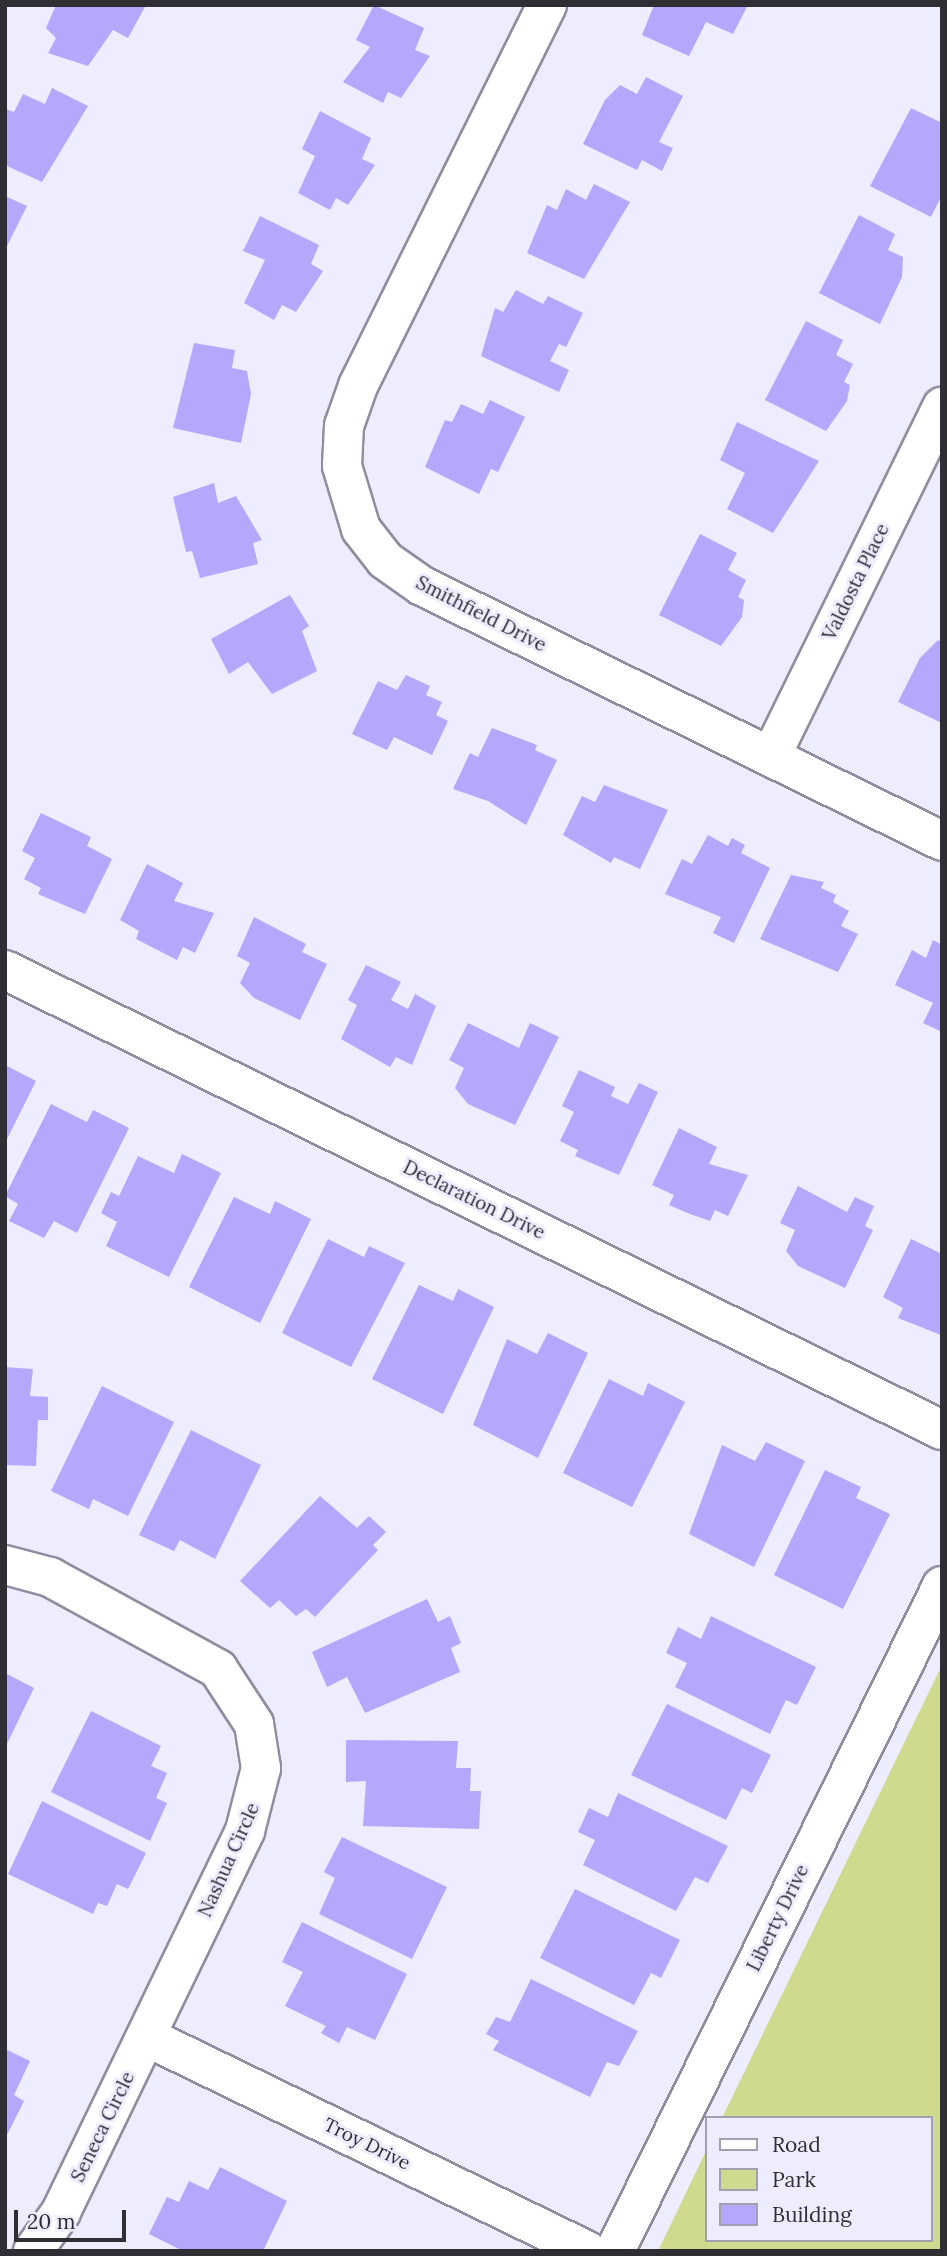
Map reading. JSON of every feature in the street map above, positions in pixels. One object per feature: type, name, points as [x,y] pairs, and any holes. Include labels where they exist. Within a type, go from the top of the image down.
[{"type":"street","name":"Smithfield Drive","points":[[547,5],[358,386],[344,426],[348,494],[362,529],[385,559],[422,586],[942,841]]},
{"type":"street","name":"Valdosta Place","points":[[771,756],[942,407]]},
{"type":"street","name":"Declaration Drive","points":[[5,970],[942,1430]]},
{"type":"street","name":"Nashua Circle","points":[[5,1565],[50,1577],[194,1652],[218,1669],[254,1724],[258,1797],[147,2037]]},
{"type":"street","name":"Liberty Drive","points":[[615,2251],[942,1586]]},
{"type":"street","name":"Seneca Circle","points":[[33,2251],[61,2212],[147,2037]]},
{"type":"street","name":"Troy Drive","points":[[147,2037],[588,2251]]},
{"type":"green space","points":[[942,1665],[942,2251],[658,2251],[706,2151],[706,2242],[933,2242],[933,2116],[723,2116]]},
{"type":"building","points":[[56,5],[146,5],[128,38],[113,30],[88,66],[48,53],[56,38],[46,28]]},
{"type":"building","points":[[374,5],[424,28],[415,50],[430,56],[401,98],[388,92],[383,103],[343,82],[370,47],[356,40]]},
{"type":"building","points":[[654,5],[748,5],[733,34],[706,22],[689,56],[642,35]]},
{"type":"building","points":[[646,77],[683,96],[659,142],[673,148],[662,171],[642,160],[637,170],[583,144],[605,100],[620,85],[637,94]]},
{"type":"building","points":[[52,88],[88,106],[42,182],[5,165],[5,109],[14,112],[23,94],[45,104]]},
{"type":"building","points":[[911,108],[942,123],[941,197],[931,217],[870,186]]},
{"type":"building","points":[[320,111],[371,138],[362,159],[375,165],[348,205],[336,198],[330,210],[298,193],[315,156],[302,149]]},
{"type":"building","points":[[594,184],[630,202],[584,279],[527,253],[547,205],[557,210],[566,189],[586,200]]},
{"type":"building","points":[[5,196],[27,206],[7,246],[5,245]]},
{"type":"building","points":[[859,215],[895,234],[888,250],[903,257],[902,277],[880,324],[819,293]]},
{"type":"building","points":[[260,216],[319,245],[311,264],[323,271],[296,312],[282,305],[274,320],[244,303],[265,260],[243,251]]},
{"type":"building","points":[[516,290],[543,304],[548,296],[583,313],[566,347],[559,344],[550,361],[569,370],[559,392],[481,356],[495,308],[503,312]]},
{"type":"building","points":[[806,321],[843,340],[836,355],[853,364],[844,382],[850,385],[847,401],[826,431],[765,400]]},
{"type":"building","points":[[194,343],[235,350],[232,368],[247,371],[251,394],[241,443],[173,428]]},
{"type":"building","points":[[490,400],[525,417],[498,472],[491,469],[479,494],[425,467],[445,420],[452,422],[461,404],[483,414]]},
{"type":"building","points":[[737,422],[819,461],[773,533],[727,509],[745,473],[720,460]]},
{"type":"building","points":[[214,483],[218,503],[236,496],[262,540],[253,543],[258,564],[200,578],[192,551],[186,552],[173,497]]},
{"type":"building","points":[[700,534],[737,553],[728,570],[746,580],[738,597],[744,600],[742,617],[721,646],[659,615]]},
{"type":"building","points":[[290,595],[309,626],[302,631],[317,671],[272,694],[248,662],[229,674],[211,639]]},
{"type":"building","points":[[938,640],[942,642],[942,723],[898,702],[920,658]]},
{"type":"building","points":[[406,675],[430,686],[426,695],[442,702],[436,715],[448,721],[432,755],[394,737],[387,750],[352,734],[378,681],[397,690]]},
{"type":"building","points":[[492,728],[537,745],[535,750],[557,760],[526,825],[488,801],[453,789],[470,753],[478,757]]},
{"type":"building","points":[[604,785],[668,810],[640,869],[614,857],[611,863],[563,835],[582,796],[595,802]]},
{"type":"building","points":[[41,813],[91,837],[87,846],[112,859],[85,914],[38,894],[41,888],[24,879],[35,858],[22,851]]},
{"type":"building","points":[[708,835],[728,846],[732,838],[745,845],[741,853],[770,868],[734,943],[713,933],[721,917],[665,894],[682,859],[692,864]]},
{"type":"building","points":[[147,864],[183,883],[174,901],[214,913],[195,953],[183,947],[177,960],[136,939],[139,931],[120,920]]},
{"type":"building","points":[[791,875],[824,882],[821,888],[836,895],[833,902],[849,911],[841,926],[858,934],[838,972],[760,939]]},
{"type":"building","points":[[254,917],[306,944],[302,952],[327,964],[300,1020],[254,998],[240,983],[250,963],[237,956]]},
{"type":"building","points":[[933,940],[942,945],[942,1032],[923,1023],[933,1003],[895,985],[912,950],[926,958]]},
{"type":"building","points":[[366,965],[401,982],[391,1000],[408,1009],[415,994],[436,1006],[412,1065],[396,1057],[390,1067],[341,1039],[357,1005],[348,1000]]},
{"type":"building","points":[[468,1023],[519,1048],[530,1023],[559,1037],[515,1125],[468,1104],[455,1088],[464,1068],[449,1060]]},
{"type":"building","points":[[5,1065],[36,1081],[5,1143]]},
{"type":"building","points":[[579,1070],[615,1087],[611,1096],[628,1104],[639,1083],[658,1092],[619,1175],[575,1156],[578,1150],[560,1141],[574,1112],[562,1106]]},
{"type":"building","points":[[51,1104],[87,1122],[93,1110],[129,1128],[77,1233],[54,1221],[44,1238],[9,1221],[18,1204],[5,1196]]},
{"type":"building","points":[[679,1128],[717,1147],[709,1164],[748,1175],[728,1216],[715,1210],[710,1221],[690,1214],[669,1205],[674,1195],[652,1185]]},
{"type":"building","points":[[182,1154],[221,1173],[169,1277],[106,1246],[117,1222],[101,1213],[111,1192],[119,1196],[138,1156],[174,1173]]},
{"type":"building","points":[[798,1186],[847,1212],[855,1197],[874,1206],[865,1226],[873,1230],[845,1288],[798,1266],[786,1251],[795,1230],[780,1223]]},
{"type":"building","points":[[234,1197],[270,1214],[275,1201],[311,1219],[260,1323],[189,1287]]},
{"type":"building","points":[[328,1239],[364,1257],[369,1246],[405,1263],[351,1367],[282,1333]]},
{"type":"building","points":[[911,1239],[942,1254],[941,1335],[898,1318],[903,1308],[883,1297]]},
{"type":"building","points":[[419,1285],[453,1301],[458,1289],[494,1307],[443,1414],[372,1379]]},
{"type":"building","points":[[548,1333],[588,1353],[538,1458],[473,1425],[507,1339],[537,1354]]},
{"type":"building","points":[[5,1367],[33,1369],[30,1396],[48,1397],[48,1420],[38,1420],[36,1466],[5,1465]]},
{"type":"building","points":[[609,1379],[643,1396],[648,1383],[685,1402],[632,1507],[563,1473]]},
{"type":"building","points":[[102,1386],[174,1422],[128,1516],[93,1499],[89,1509],[51,1491]]},
{"type":"building","points":[[191,1430],[261,1465],[215,1559],[180,1540],[174,1551],[139,1535]]},
{"type":"building","points":[[766,1442],[805,1461],[754,1567],[689,1534],[722,1445],[755,1461]]},
{"type":"building","points":[[825,1470],[861,1487],[856,1498],[890,1514],[843,1609],[774,1575]]},
{"type":"building","points":[[320,1496],[357,1528],[369,1516],[386,1532],[373,1545],[378,1550],[315,1617],[306,1609],[296,1616],[279,1600],[270,1608],[240,1581]]},
{"type":"building","points":[[427,1599],[438,1622],[450,1616],[461,1643],[451,1648],[460,1672],[365,1713],[347,1677],[327,1687],[312,1652]]},
{"type":"building","points":[[711,1616],[816,1667],[797,1705],[786,1700],[770,1734],[675,1687],[687,1663],[666,1653],[678,1627],[701,1639]]},
{"type":"building","points":[[5,1673],[34,1688],[5,1748]]},
{"type":"building","points":[[667,1704],[771,1755],[752,1793],[742,1788],[726,1820],[631,1775]]},
{"type":"building","points":[[91,1711],[161,1746],[151,1766],[167,1773],[156,1798],[167,1803],[150,1841],[51,1792]]},
{"type":"building","points":[[346,1740],[458,1741],[456,1768],[471,1768],[470,1791],[481,1791],[479,1829],[363,1826],[366,1781],[346,1782]]},
{"type":"building","points":[[618,1793],[728,1846],[708,1883],[695,1877],[676,1911],[583,1865],[595,1840],[578,1832],[589,1808],[608,1817]]},
{"type":"building","points":[[42,1801],[146,1853],[128,1889],[117,1884],[107,1906],[98,1903],[93,1914],[8,1874]]},
{"type":"building","points":[[342,1837],[447,1887],[412,1959],[319,1914],[335,1878],[324,1872]]},
{"type":"building","points":[[575,1889],[680,1940],[661,1978],[651,1973],[634,2005],[540,1958]]},
{"type":"building","points":[[302,1922],[407,1974],[375,2040],[347,2027],[339,2043],[321,2033],[326,2026],[285,2006],[303,1972],[282,1962]]},
{"type":"building","points":[[531,1979],[638,2031],[619,2066],[607,2062],[590,2097],[493,2050],[499,2041],[486,2034],[496,2017],[510,2022]]},
{"type":"building","points":[[5,2049],[30,2061],[14,2095],[24,2101],[5,2139]]},
{"type":"building","points":[[220,2167],[287,2201],[263,2251],[183,2251],[149,2234],[167,2197],[179,2202],[189,2181],[208,2190]]}]
